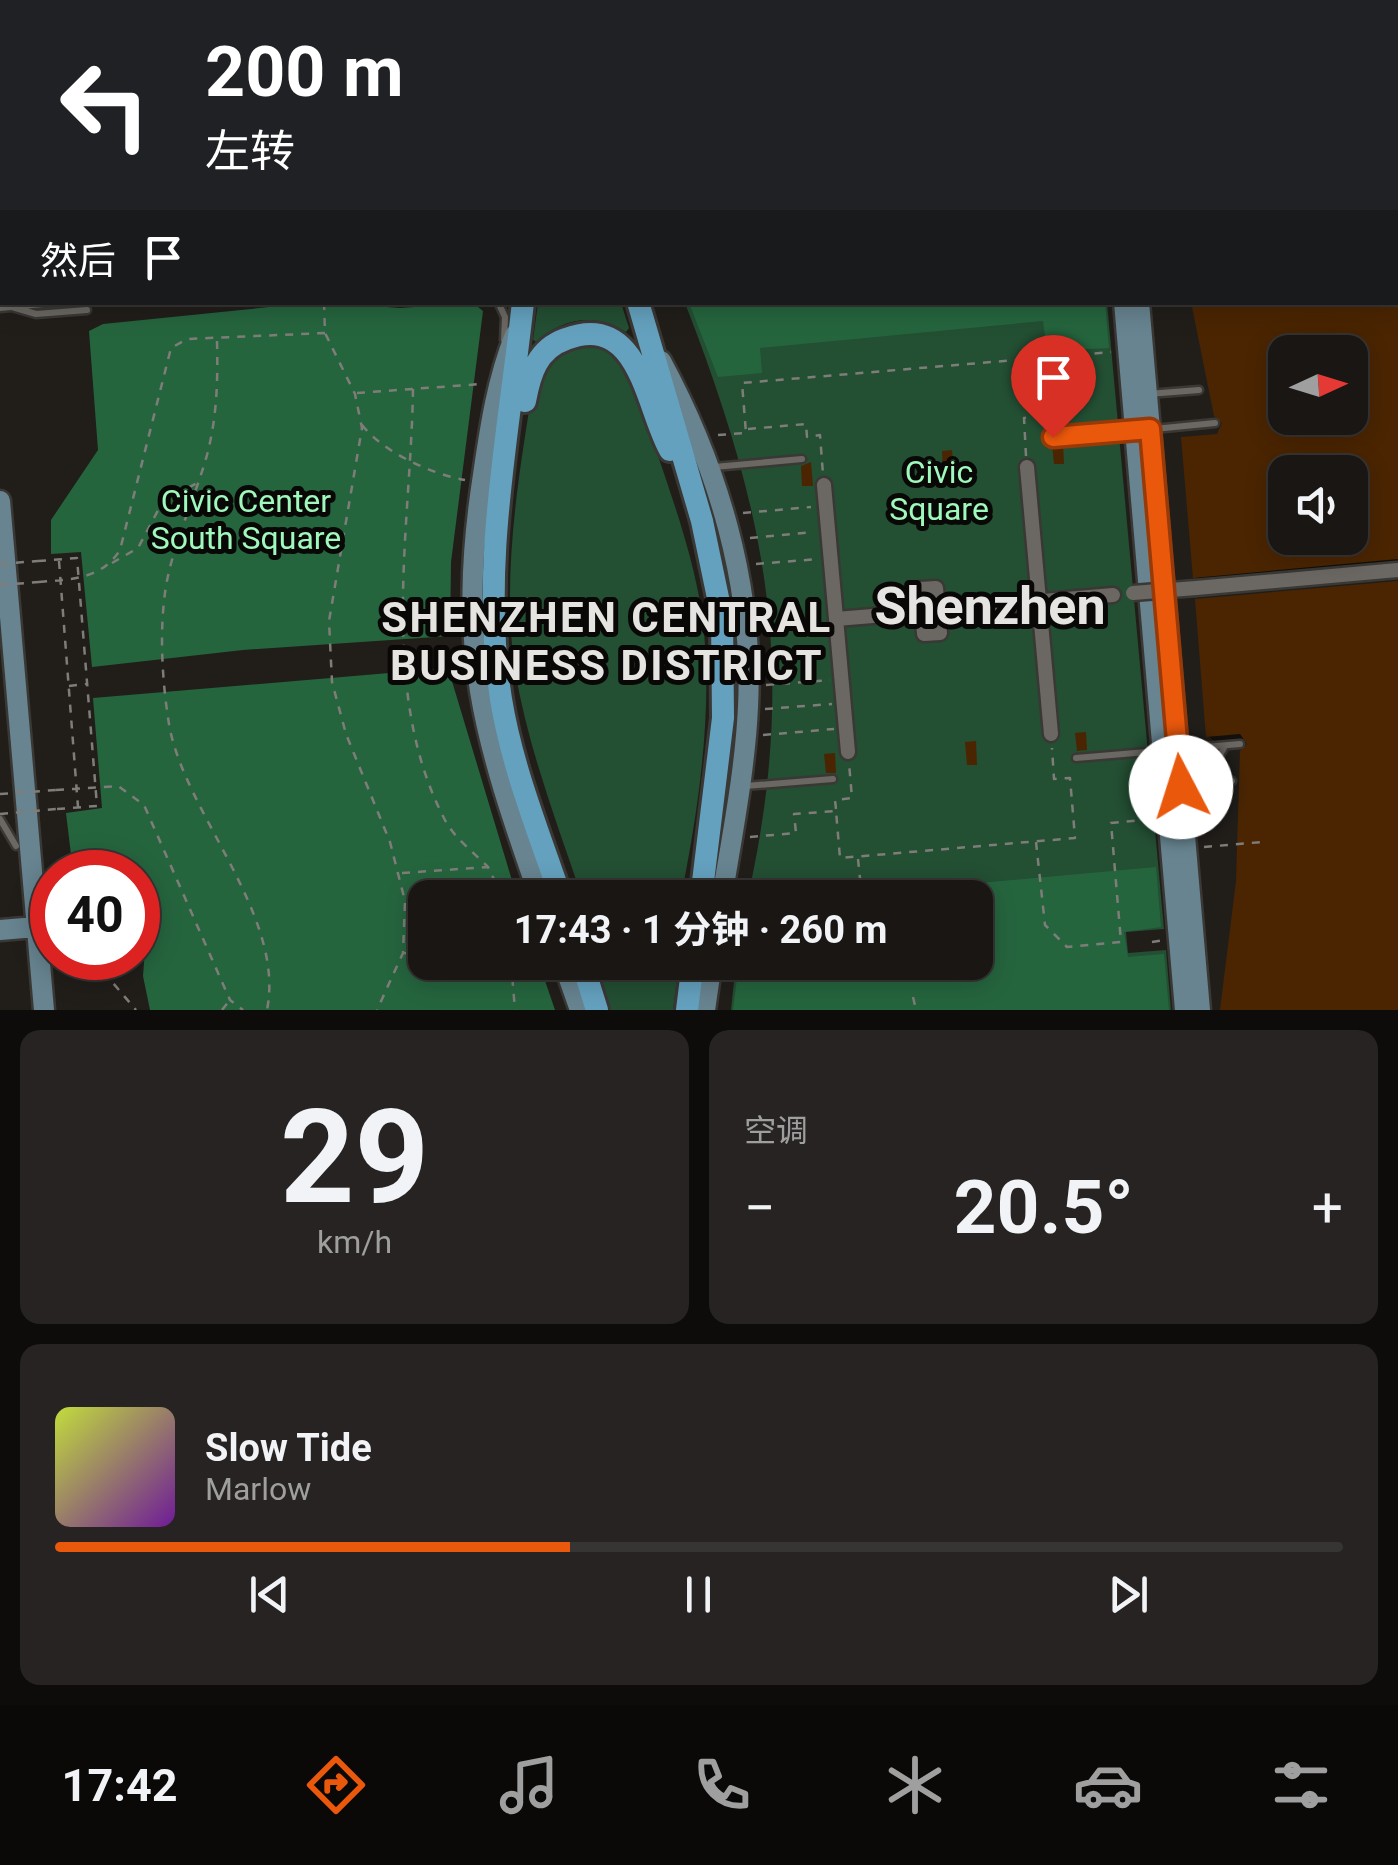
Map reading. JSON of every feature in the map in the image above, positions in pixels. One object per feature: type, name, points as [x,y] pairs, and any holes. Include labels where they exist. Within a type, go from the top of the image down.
[{"type":"main road","points":[[639,305],[712,556],[722,617],[725,688],[703,880]]},
{"type":"main road","points":[[522,311],[494,566],[495,648],[506,725],[554,880]]},
{"type":"main road","points":[[505,471],[519,440],[529,378],[538,360],[560,341],[595,336],[612,341],[633,358],[662,435],[690,483]]},
{"type":"main road","points":[[691,880],[698,837],[718,774]]},
{"type":"main road","points":[[530,806],[559,856],[568,880]]},
{"type":"main road","points":[[588,980],[597,1010]]},
{"type":"main road","points":[[687,1010],[691,980]]},
{"type":"street","points":[[1124,305],[1142,430],[1170,750],[1200,1010]]},
{"type":"street","points":[[1139,305],[1147,394],[1142,430]]},
{"type":"street","points":[[522,311],[500,371],[474,543],[471,646],[496,769],[534,880]]},
{"type":"street","points":[[653,345],[710,467],[744,605],[748,708],[725,880]]},
{"type":"street","points":[[1027,467],[1051,734]]},
{"type":"street","points":[[824,485],[848,752]]},
{"type":"street","points":[[0,501],[30,928]]},
{"type":"street","points":[[1132,593],[1398,570]]},
{"type":"street","points":[[936,588],[938,610],[940,633],[924,634],[920,590],[936,588]]},
{"type":"street","points":[[938,610],[1113,595]]},
{"type":"street","points":[[836,619],[922,612]]},
{"type":"street","points":[[0,661],[16,846],[30,928]]},
{"type":"street","points":[[1170,750],[1184,1010]]},
{"type":"street","points":[[0,930],[30,928]]},
{"type":"street","points":[[31,980],[31,1010]]},
{"type":"street","points":[[39,980],[44,1010]]},
{"type":"street","points":[[569,980],[580,1010]]},
{"type":"street","points":[[705,1010],[709,980]]},
{"type":"lane","points":[[0,308],[33,305]]},
{"type":"lane","points":[[499,305],[505,317],[500,371]]},
{"type":"lane","points":[[12,307],[36,314],[87,310]]},
{"type":"lane","points":[[1147,394],[1198,390]]},
{"type":"lane","points":[[1053,437],[1215,424]]},
{"type":"lane","points":[[710,467],[802,459]]},
{"type":"lane","points":[[1076,758],[1240,744]]},
{"type":"lane","points":[[1226,746],[1214,764],[1219,775],[1232,782]]},
{"type":"lane","points":[[739,787],[834,779]]},
{"type":"lane","points":[[0,817],[16,846]]},
{"type":"path","points":[[324,305],[326,333],[355,394],[361,451],[333,587],[328,636],[340,715],[400,873],[406,928],[403,953],[376,1010]]},
{"type":"path","points":[[112,564],[120,550],[172,348],[187,339],[326,333]]},
{"type":"path","points":[[217,340],[216,411],[166,585],[163,645],[170,727],[178,755],[237,876],[266,957],[268,1010]]},
{"type":"path","points":[[718,436],[746,433],[742,384],[1118,351]]},
{"type":"path","points":[[1027,467],[1024,418],[1068,414],[1063,356]]},
{"type":"path","points":[[355,394],[481,384]]},
{"type":"path","points":[[413,389],[401,608],[420,747],[447,825],[488,867],[494,880]]},
{"type":"path","points":[[360,424],[378,444],[412,457],[434,474],[466,480]]},
{"type":"path","points":[[746,429],[806,424],[807,436],[820,436],[824,485]]},
{"type":"path","points":[[0,585],[79,578],[112,564],[138,548],[163,500],[198,482]]},
{"type":"path","points":[[742,513],[826,506]]},
{"type":"path","points":[[750,538],[828,531]]},
{"type":"path","points":[[0,564],[77,558],[97,806],[0,817]]},
{"type":"path","points":[[756,564],[830,558]]},
{"type":"path","points":[[59,560],[78,808]]},
{"type":"path","points":[[766,685],[841,679]]},
{"type":"path","points":[[68,686],[87,684]]},
{"type":"path","points":[[765,709],[843,703]]},
{"type":"path","points":[[763,735],[846,728]]},
{"type":"path","points":[[848,752],[852,798],[835,800],[840,858],[1076,838],[1070,778],[1054,780],[1051,734]]},
{"type":"path","points":[[0,794],[118,786],[144,805],[230,1000],[243,1010]]},
{"type":"path","points":[[749,837],[796,833],[794,814],[836,810]]},
{"type":"path","points":[[1036,841],[1045,925],[1068,947],[1121,942],[1111,822],[1158,818]]},
{"type":"path","points":[[1204,847],[1262,842]]},
{"type":"path","points":[[858,856],[860,880]]},
{"type":"path","points":[[400,873],[488,867]]},
{"type":"path","points":[[1152,942],[1169,940]]},
{"type":"path","points":[[403,953],[408,953]]},
{"type":"path","points":[[111,980],[136,1010]]},
{"type":"path","points":[[512,980],[514,1010]]},
{"type":"path","points":[[913,998],[916,1010]]},
{"type":"path","points":[[222,1010],[230,1000]]},
{"type":"green space","name":"Civic Center South Square","points":[[290,305],[476,305],[483,311],[451,562],[450,636],[243,650],[92,667],[81,552],[51,554],[51,520],[98,450],[89,331],[103,324]]},
{"type":"green space","points":[[538,305],[622,305],[629,328],[626,332],[603,322],[579,320],[557,328],[537,342],[533,340]]},
{"type":"green space","name":"Civic Square","points":[[686,305],[1107,305],[1164,929],[1126,932],[1128,953],[1166,950],[1171,1010],[731,1010],[734,980],[993,980],[993,880],[751,880],[771,739],[772,666],[755,525],[737,454]]},
{"type":"green space","points":[[690,305],[1105,305],[1109,348],[1047,351],[1043,321],[760,348],[762,373],[718,377]]},
{"type":"green space","points":[[572,345],[605,346],[624,367],[641,406],[687,547],[705,643],[706,716],[684,880],[576,880],[527,728],[511,634],[511,561],[534,380],[547,358]]},
{"type":"green space","points":[[448,668],[512,880],[408,880],[408,980],[545,980],[555,1010],[150,1010],[144,980],[160,980],[160,850],[70,850],[66,813],[102,808],[93,698]]},
{"type":"green space","points":[[1156,867],[1161,927],[1124,932],[1128,957],[1164,954],[1169,1010],[733,1010],[737,980],[993,980],[993,882]]},
{"type":"green space","points":[[600,980],[677,980],[673,1010],[610,1010]]},
{"type":"building","points":[[1192,305],[1398,305],[1398,559],[1193,578],[1181,437],[1217,434],[1222,423],[1214,416]]},
{"type":"building","points":[[1063,443],[1064,464],[1054,464],[1052,444]]},
{"type":"building","points":[[952,450],[954,473],[943,474],[942,451]]},
{"type":"building","points":[[811,462],[813,486],[802,486],[801,466]]},
{"type":"building","points":[[1398,581],[1398,1010],[1220,1010],[1236,881],[1240,751],[1247,744],[1240,734],[1206,737],[1195,599]]},
{"type":"building","points":[[1086,732],[1087,750],[1077,751],[1075,733]]},
{"type":"building","points":[[976,741],[977,765],[967,765],[965,742]]},
{"type":"building","points":[[835,753],[836,773],[826,773],[824,754]]},
{"type":"district","name":"Shenzhen","points":[[990,606]]},
{"type":"district","name":"SHENZHEN CENTRAL BUSINESS DISTRICT","points":[[607,641]]},
{"type":"route","points":[[1053,437],[1150,429],[1181,787]]}]
